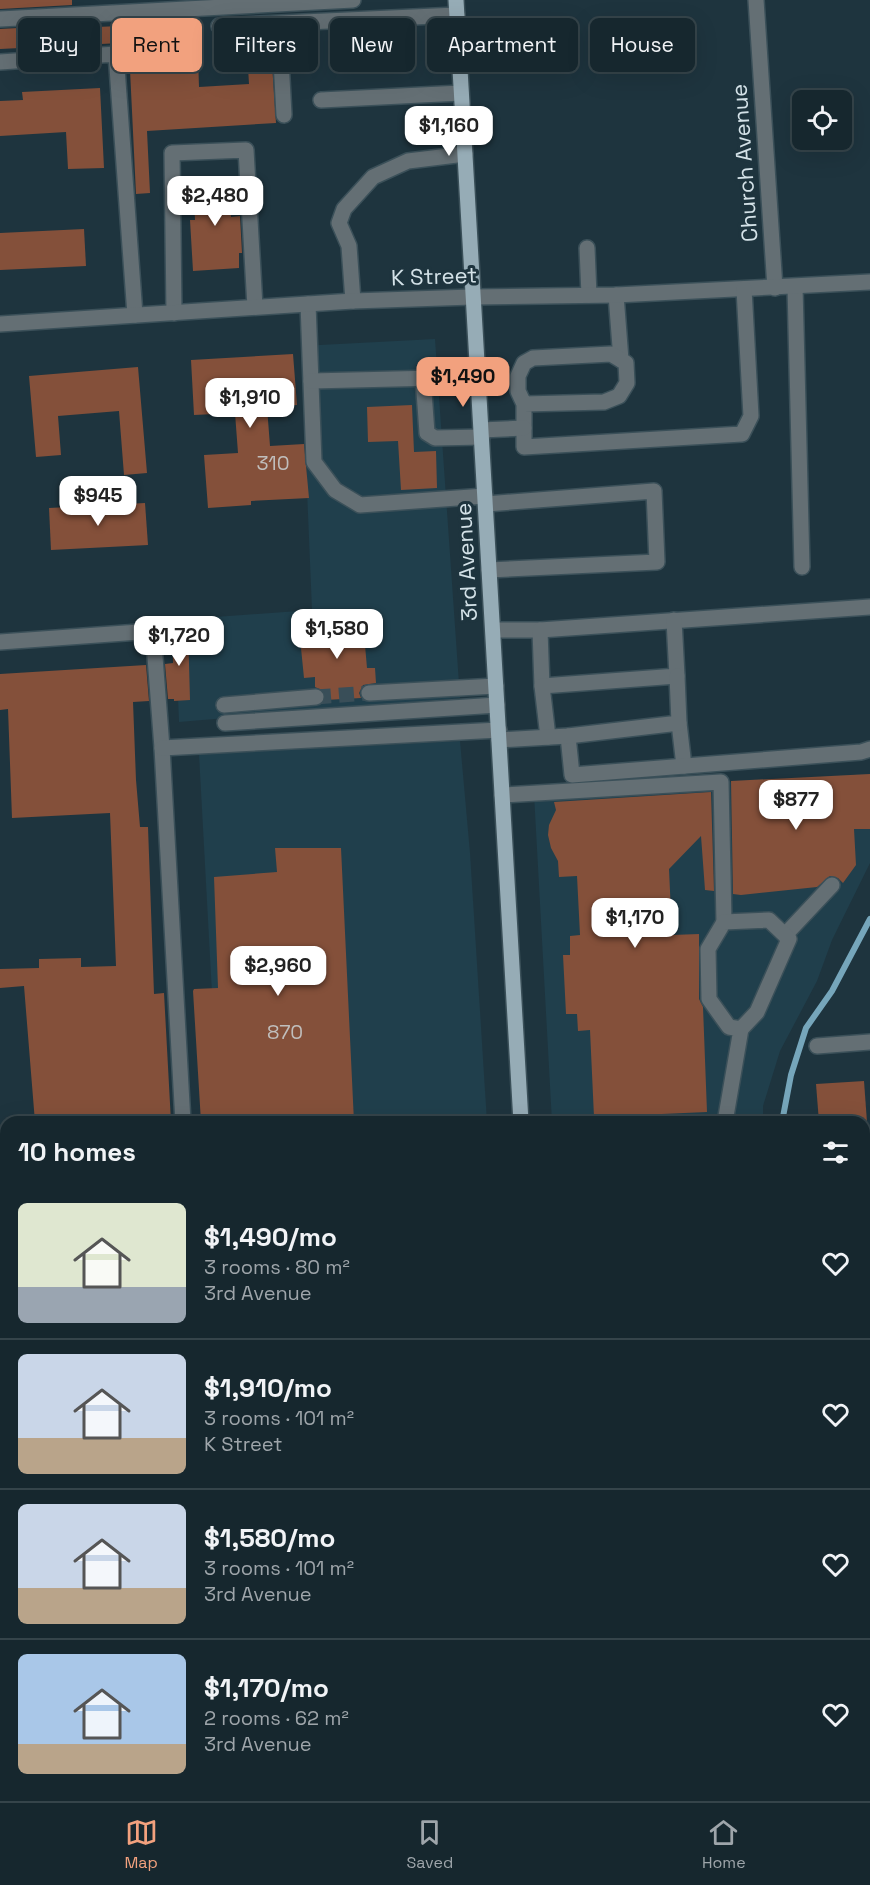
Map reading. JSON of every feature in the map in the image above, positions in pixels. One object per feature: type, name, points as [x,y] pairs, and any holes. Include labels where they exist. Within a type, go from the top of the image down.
[{"type":"main road","name":"3rd Avenue","points":[[456,8],[521,1116]]},
{"type":"street","points":[[0,19],[353,0]]},
{"type":"street","name":"Church Avenue","points":[[756,0],[775,288]]},
{"type":"street","points":[[318,20],[456,8]]},
{"type":"street","points":[[0,62],[117,54],[135,315]]},
{"type":"street","points":[[282,72],[284,115]]},
{"type":"street","points":[[321,100],[461,93]]},
{"type":"street","points":[[174,313],[172,153],[246,150],[255,308]]},
{"type":"street","points":[[353,302],[349,246],[339,223],[345,209],[373,177],[408,160],[465,154]]},
{"type":"street","points":[[587,248],[589,295]]},
{"type":"street","name":"K Street","points":[[0,324],[308,304],[472,297],[616,295],[870,282]]},
{"type":"street","points":[[795,287],[802,567]]},
{"type":"street","points":[[524,404],[604,402],[619,396],[627,383],[626,363],[611,354],[533,358],[524,363],[518,376],[518,391],[524,404],[524,447],[741,434],[751,416],[744,289]]},
{"type":"street","points":[[616,295],[621,360]]},
{"type":"street","points":[[308,304],[314,462],[334,490],[360,505],[654,491],[657,562],[489,570]]},
{"type":"street","points":[[311,381],[478,377]]},
{"type":"street","points":[[423,378],[427,433],[435,438],[524,428]]},
{"type":"street","points":[[493,630],[540,630],[870,607]]},
{"type":"street","points":[[675,620],[679,723],[684,766]]},
{"type":"street","points":[[540,630],[542,686],[548,737]]},
{"type":"street","points":[[0,642],[153,631],[162,748],[183,1116]]},
{"type":"street","points":[[542,686],[677,676]]},
{"type":"street","points":[[369,693],[496,686]]},
{"type":"street","points":[[224,705],[316,697]]},
{"type":"street","points":[[225,723],[497,705]]},
{"type":"street","points":[[162,748],[499,735],[548,737],[679,723]]},
{"type":"street","points":[[568,736],[572,775],[861,752],[870,749]]},
{"type":"street","points":[[502,795],[721,782],[724,922],[708,949],[709,999],[729,1027],[741,1029]]},
{"type":"street","points":[[785,936],[832,885]]},
{"type":"street","points":[[724,922],[769,920],[789,939],[757,1012],[741,1029],[726,1116]]},
{"type":"street","points":[[817,1046],[870,1042]]},
{"type":"shaded area","points":[[435,339],[460,698],[179,722],[175,620],[312,610],[301,346]]},
{"type":"shaded area","points":[[460,741],[470,853],[487,1116],[219,1116],[199,754]]},
{"type":"shaded area","points":[[870,774],[870,863],[832,940],[817,981],[780,1051],[763,1106],[763,1116],[552,1116],[534,794]]},
{"type":"building","points":[[0,0],[72,0],[72,5],[0,9]]},
{"type":"building","points":[[112,26],[112,43],[100,44],[100,27]]},
{"type":"building","points":[[18,28],[18,48],[0,49],[0,29]]},
{"type":"building","points":[[130,72],[199,72],[199,87],[249,84],[248,72],[273,72],[276,123],[147,131],[150,193],[136,194]]},
{"type":"building","points":[[100,88],[104,168],[68,169],[66,132],[0,136],[0,101],[23,100],[22,92]]},
{"type":"building","points":[[229,178],[231,217],[240,216],[242,253],[239,253],[239,268],[193,271],[190,220],[195,220],[193,180]]},
{"type":"building","points":[[84,229],[86,266],[0,270],[0,233]]},
{"type":"building","points":[[293,354],[297,405],[267,407],[270,446],[304,444],[309,498],[251,501],[251,505],[208,508],[204,455],[238,453],[235,413],[194,415],[191,360]]},
{"type":"building","points":[[138,367],[147,473],[124,475],[119,411],[58,416],[61,455],[36,457],[29,376]]},
{"type":"building","points":[[412,405],[414,452],[436,451],[437,488],[401,490],[398,441],[368,442],[367,407]]},
{"type":"building","points":[[145,503],[148,545],[51,550],[49,508]]},
{"type":"building","points":[[363,622],[367,668],[375,668],[376,683],[363,685],[359,693],[361,698],[325,700],[324,691],[315,687],[315,677],[304,678],[300,638],[313,637],[312,626]]},
{"type":"building","points":[[188,627],[190,700],[174,701],[174,699],[168,699],[165,664],[173,663],[172,628]]},
{"type":"building","points":[[146,665],[149,701],[133,702],[136,780],[140,827],[148,827],[154,994],[164,993],[171,1116],[35,1116],[24,986],[0,988],[0,969],[39,968],[39,959],[81,958],[81,967],[116,966],[110,813],[12,818],[8,709],[0,710],[0,674]]},
{"type":"building","points":[[870,774],[870,829],[854,829],[856,865],[843,883],[838,878],[830,876],[817,887],[733,894],[731,781]]},
{"type":"building","points":[[711,792],[714,891],[705,890],[701,836],[669,869],[672,935],[699,934],[699,999],[703,1007],[707,1112],[594,1116],[590,1030],[578,1031],[577,1014],[566,1014],[563,955],[570,955],[570,936],[580,935],[577,876],[559,877],[558,861],[551,848],[548,835],[549,825],[556,810],[554,802]]},
{"type":"building","points":[[275,848],[341,848],[354,1116],[201,1116],[193,991],[194,989],[218,988],[214,877],[277,872]]},
{"type":"building","points":[[864,1081],[867,1116],[819,1116],[816,1084]]},
{"type":"waterway","points":[[783,1116],[791,1075],[806,1028],[832,991],[870,919]]},
{"type":"tunnel","points":[[316,697],[369,693]]}]
